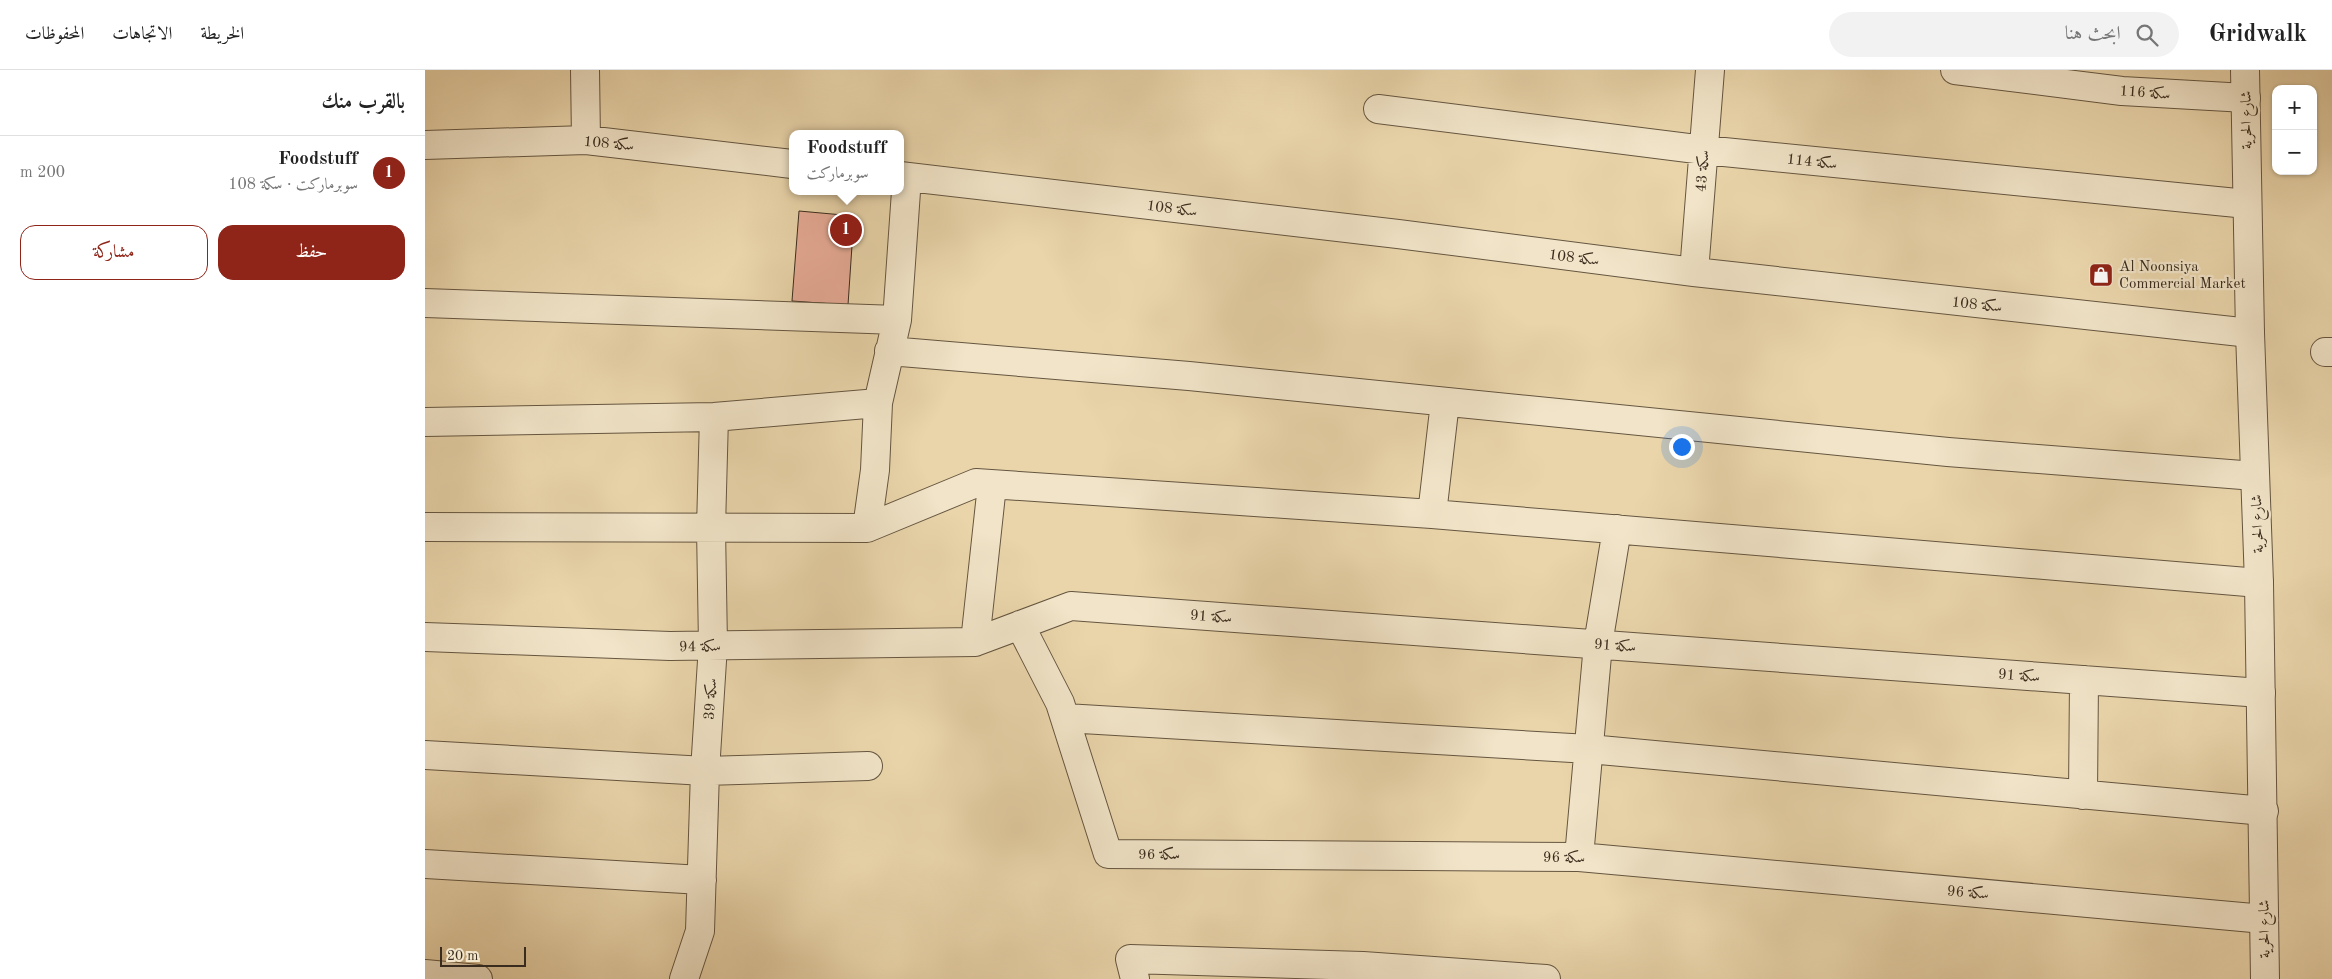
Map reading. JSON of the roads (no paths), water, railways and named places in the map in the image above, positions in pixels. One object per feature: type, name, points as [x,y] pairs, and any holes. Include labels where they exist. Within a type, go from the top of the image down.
[{"type":"street","points":[[585,70],[586,140]]},
{"type":"street","name":"سكة 43","points":[[1694,272],[1710,70]]},
{"type":"street","name":"سكة 116","points":[[1955,70],[2122,91],[2246,98]]},
{"type":"street","name":"شارع الحرية","points":[[2245,70],[2250,334],[2259,583],[2264,811],[2265,979]]},
{"type":"street","name":"سكة 114","points":[[1379,109],[1704,150],[2247,204]]},
{"type":"street","name":"سكة 108","points":[[425,145],[586,140],[789,164]]},
{"type":"street","name":"سكة 108","points":[[904,177],[1398,234],[1694,272],[2250,334]]},
{"type":"street","points":[[867,528],[875,470],[878,403],[897,320],[902,195]]},
{"type":"street","points":[[425,303],[897,320]]},
{"type":"street","points":[[889,351],[1189,376],[1948,452],[2255,476]]},
{"type":"street","points":[[1432,514],[1445,402]]},
{"type":"street","points":[[425,422],[714,417],[878,403]]},
{"type":"street","name":"سكة 39","points":[[684,979],[700,930],[705,770],[713,645],[711,528],[714,417]]},
{"type":"street","points":[[425,527],[867,528],[976,484],[1432,514],[2259,583]]},
{"type":"street","points":[[975,642],[992,485]]},
{"type":"street","points":[[1579,857],[1598,644],[1617,529]]},
{"type":"street","name":"سكة 91","points":[[975,642],[1071,606],[2261,693]]},
{"type":"street","name":"سكة 96","points":[[1020,625],[1060,703],[1109,854],[1579,857],[2264,919]]},
{"type":"street","name":"سكة 94","points":[[425,636],[670,646],[975,642]]},
{"type":"street","points":[[2083,795],[2084,680]]},
{"type":"street","points":[[1065,718],[1589,749],[2264,811]]},
{"type":"street","points":[[425,755],[705,770],[868,766]]},
{"type":"street","points":[[425,864],[702,880]]},
{"type":"street","points":[[1135,979],[1129,959],[1363,966],[1546,979]]},
{"type":"street","points":[[425,974],[478,979]]},
{"type":"place","name":"Foodstuff","points":[[846,230]]},
{"type":"place","name":"Al Noonsiya Commercial Market","points":[[2101,275]]}]
